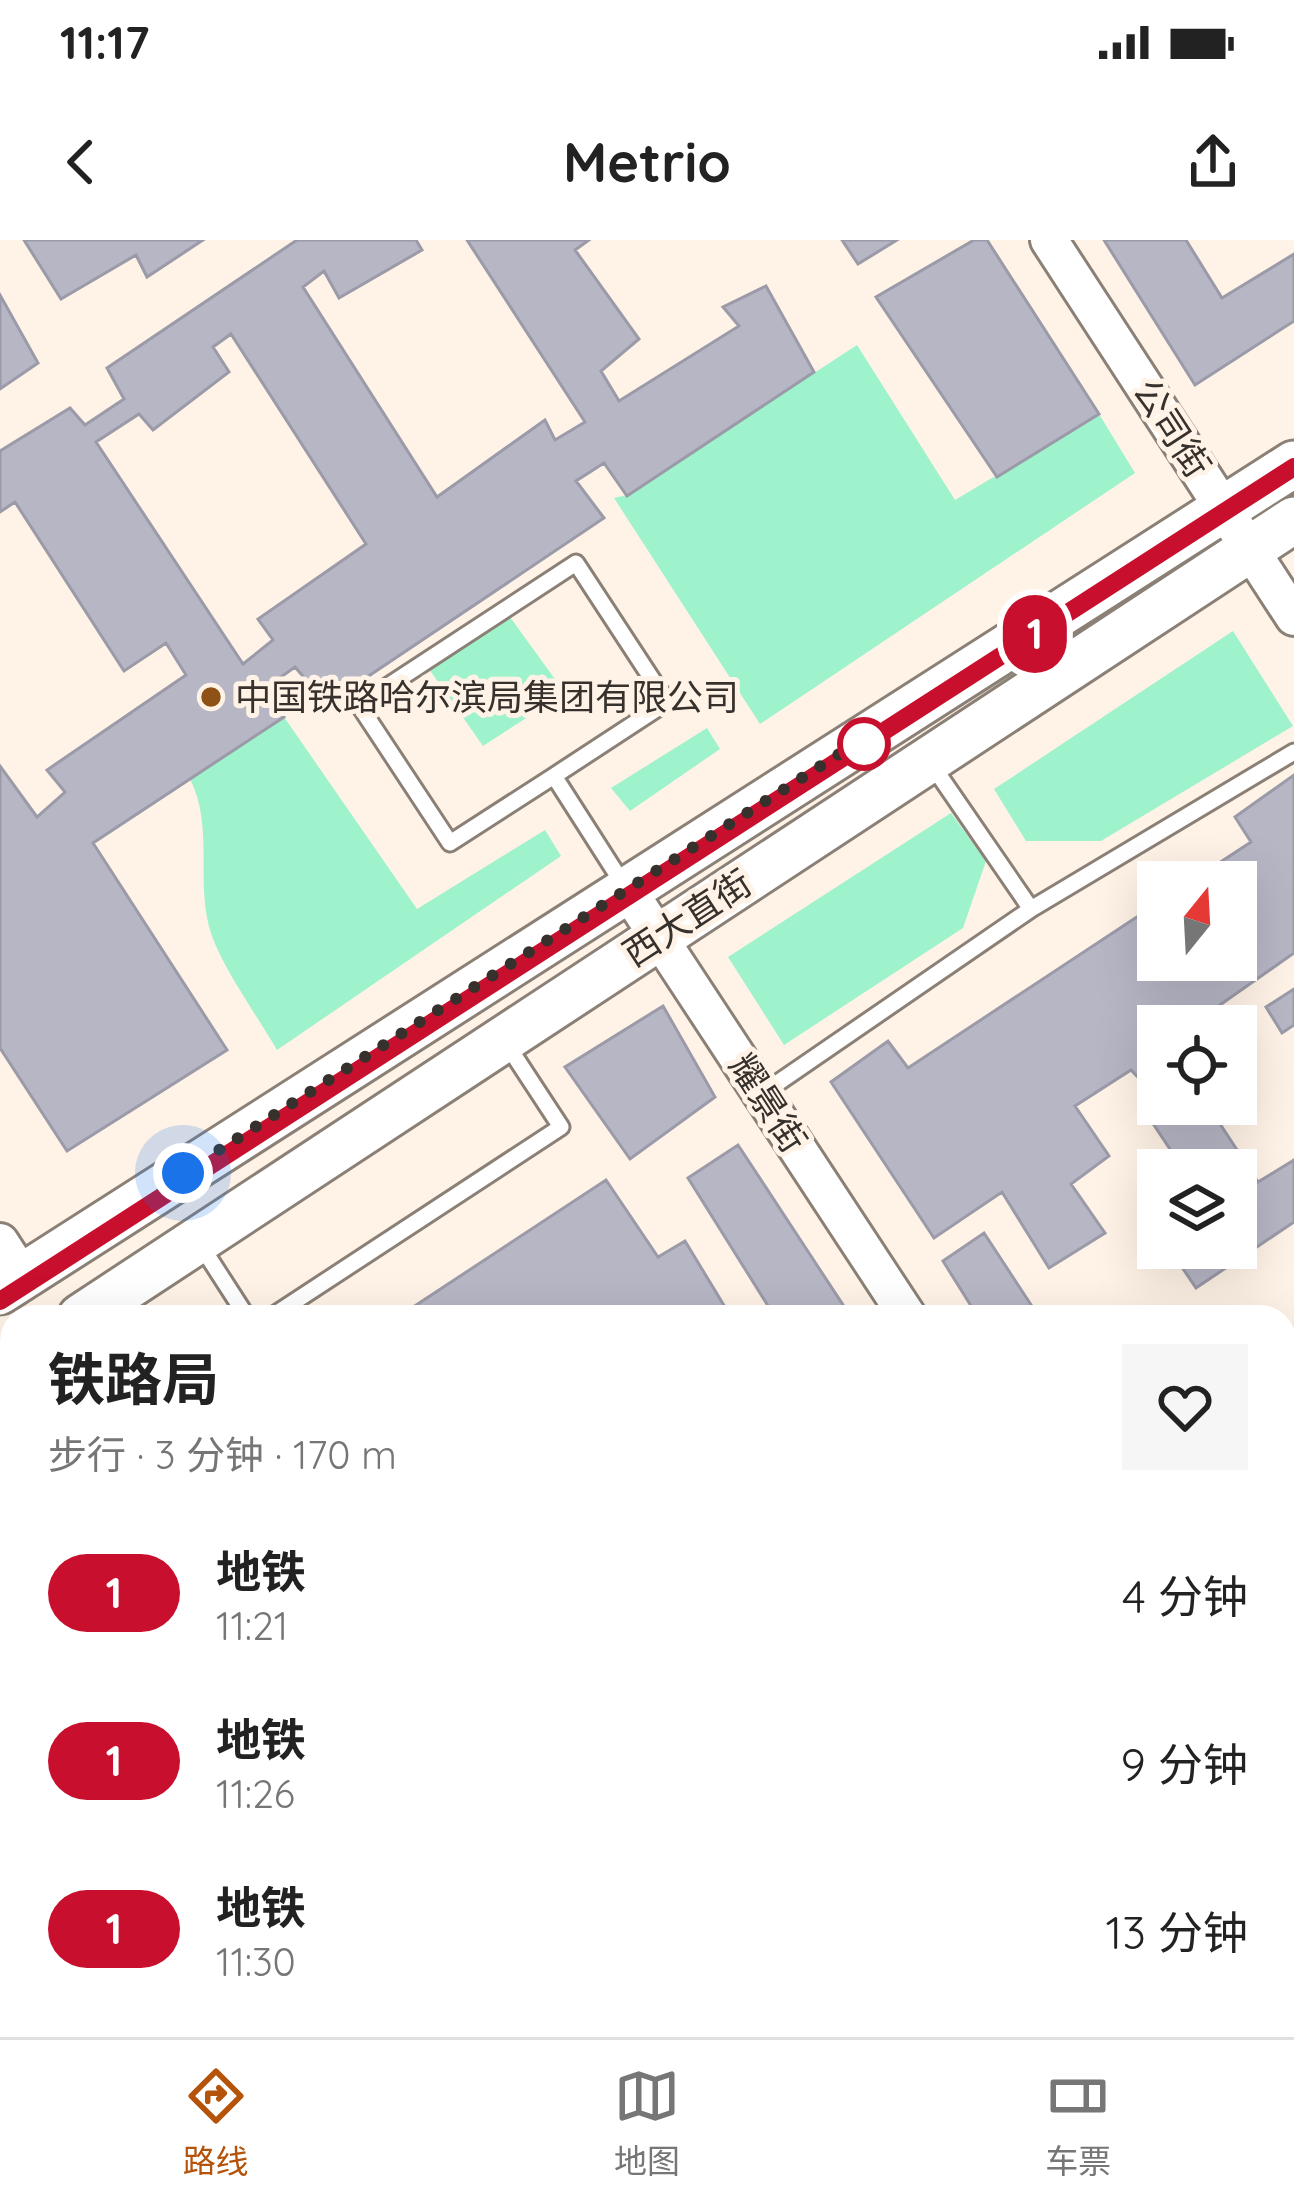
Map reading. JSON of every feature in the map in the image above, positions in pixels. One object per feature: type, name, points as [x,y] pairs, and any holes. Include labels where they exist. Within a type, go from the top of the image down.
[{"type":"main road","name":"西大直街","points":[[7,1270],[627,889],[1294,464]]},
{"type":"main road","name":"西大直街","points":[[99,1305],[1294,520]]},
{"type":"street","name":"公司街","points":[[1049,240],[1294,617]]},
{"type":"street","name":"耀景街","points":[[627,889],[900,1305]]},
{"type":"lane","points":[[576,563],[667,702],[554,776],[450,843],[359,705],[576,563]]},
{"type":"lane","points":[[762,1094],[1031,909],[1294,752]]},
{"type":"lane","points":[[928,760],[1031,909]]},
{"type":"lane","points":[[554,776],[627,889]]},
{"type":"lane","points":[[289,1305],[561,1127],[503,1039]]},
{"type":"lane","points":[[198,1240],[240,1305]]},
{"type":"green space","points":[[857,345],[955,500],[1099,414],[1135,473],[760,724],[614,498],[627,495]]},
{"type":"green space","points":[[505,610],[565,693],[483,746],[424,662]]},
{"type":"green space","points":[[1233,631],[1293,726],[1101,841],[1026,841],[994,789]]},
{"type":"green space","points":[[284,717],[417,909],[545,830],[561,856],[277,1050],[212,936],[204,897],[201,817],[190,779]]},
{"type":"green space","points":[[707,728],[720,749],[630,811],[611,788]]},
{"type":"green space","points":[[951,813],[986,861],[963,928],[784,1045],[728,957]]},
{"type":"building","points":[[24,240],[203,240],[147,277],[136,255],[61,299]]},
{"type":"building","name":"中国铁路哈尔滨局集团有限公司","points":[[297,240],[416,240],[422,250],[339,298],[324,271],[303,287],[437,497],[545,420],[555,440],[585,422],[467,240],[589,240],[575,250],[639,339],[601,371],[619,401],[739,326],[723,307],[766,286],[814,372],[627,496],[604,463],[576,481],[604,518],[327,704],[295,667],[264,689],[284,717],[93,843],[227,1050],[67,1151],[0,1048],[0,766],[37,817],[65,792],[47,770],[186,675],[166,643],[124,671],[15,502],[0,512],[0,451],[70,408],[85,425],[124,399],[107,368]],"holes":[[[231,334],[366,544],[258,619],[273,640],[243,664],[96,442],[139,414],[153,430],[229,372],[213,347]]]},
{"type":"building","points":[[842,240],[897,240],[858,264]]},
{"type":"building","points":[[974,240],[987,240],[1099,414],[997,477],[876,297]]},
{"type":"building","points":[[1104,240],[1186,240],[1222,298],[1294,254],[1294,321],[1195,385]]},
{"type":"building","points":[[0,295],[38,363],[0,389]]},
{"type":"building","points":[[1294,775],[1294,953],[1257,979],[1257,861],[1222,861],[1251,842],[1235,817]]},
{"type":"building","points":[[1137,917],[1137,981],[1254,981],[1220,1005],[1137,1005],[1137,1076],[1131,1070],[1075,1106],[1109,1156],[1071,1184],[1105,1233],[1049,1268],[1002,1192],[934,1238],[831,1082],[888,1041],[908,1068]]},
{"type":"building","points":[[1294,989],[1294,1025],[1282,1033],[1266,1007]]},
{"type":"building","points":[[663,1006],[715,1097],[630,1159],[565,1067]]},
{"type":"building","points":[[1154,1125],[1221,1125],[1236,1149],[1170,1149]]},
{"type":"building","points":[[738,1145],[843,1305],[767,1305],[688,1178]]},
{"type":"building","points":[[1294,1160],[1294,1222],[1257,1247],[1257,1180]]},
{"type":"building","points":[[606,1180],[658,1257],[685,1241],[724,1305],[416,1305]]},
{"type":"building","points":[[984,1233],[1031,1305],[970,1305],[943,1261]]},
{"type":"building","points":[[1183,1269],[1224,1269],[1196,1288]]},
{"type":"metro line","name":"1","points":[[0,1301],[1294,467]]},
{"type":"place","name":"中国铁路哈尔滨局集团有限公司","points":[[211,697]]},
{"type":"route","points":[[183,1173],[866,737],[864,744]]}]
